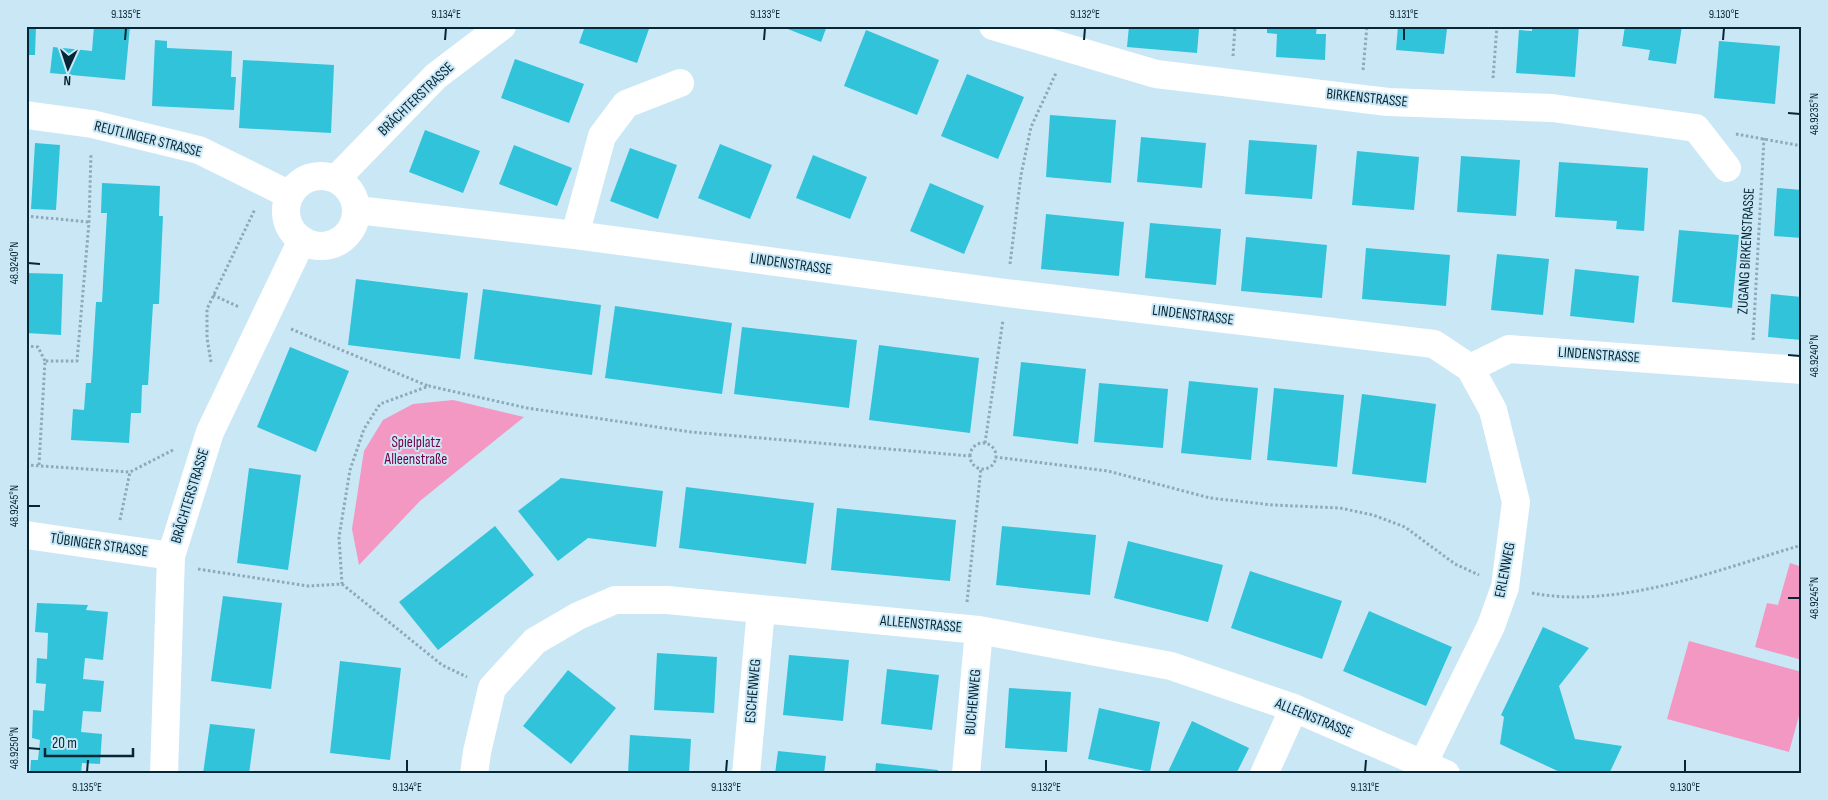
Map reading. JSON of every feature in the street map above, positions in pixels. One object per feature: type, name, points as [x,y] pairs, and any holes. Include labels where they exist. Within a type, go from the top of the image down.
[{"type":"street","name":"BRÄCHTERSTRASSE","points":[[336,179],[436,76],[502,26]]},
{"type":"street","name":"BIRKENSTRASSE","points":[[993,26],[1156,74],[1388,102],[1552,108],[1696,128],[1727,168]]},
{"type":"street","points":[[575,235],[602,136],[626,104],[680,84]]},
{"type":"street","name":"REUTLINGER STRASSE","points":[[26,115],[92,124],[199,150],[279,189]]},
{"type":"street","points":[[326,176],[336,179],[351,191],[357,210],[355,221],[350,230],[333,244],[323,246],[302,240],[294,233],[286,215],[279,189],[305,180],[326,176]]},
{"type":"street","name":"LINDENSTRASSE","points":[[357,210],[575,235],[1006,293],[1434,344],[1470,368],[1509,349],[1802,370]]},
{"type":"street","name":"BRÄCHTERSTRASSE","points":[[164,774],[172,556],[210,432],[302,240]]},
{"type":"street","name":"ERLENWEG","points":[[1434,769],[1505,587],[1516,502],[1493,410],[1470,368]]},
{"type":"street","name":"TÜBINGER STRASSE","points":[[26,535],[172,556]]},
{"type":"street","name":"ALLEENSTRASSE","points":[[474,774],[477,752],[492,688],[535,641],[578,616],[615,600],[667,600],[971,629],[1171,666],[1294,708],[1434,769]]},
{"type":"street","name":"ESCHENWEG","points":[[746,774],[760,609]]},
{"type":"street","name":"BUCHENWEG","points":[[966,774],[971,629]]},
{"type":"street","points":[[1264,774],[1294,708]]},
{"type":"path","points":[[1232,59],[1235,26]]},
{"type":"path","points":[[1362,74],[1367,26]]},
{"type":"path","points":[[1492,82],[1498,26]]},
{"type":"path","points":[[985,443],[1021,174],[1031,127],[1045,96]]},
{"type":"path","points":[[45,361],[77,361],[89,222],[92,124]]},
{"type":"path","name":"ZUGANG BIRKENSTRASSE","points":[[1752,365],[1764,138],[1802,146]]},
{"type":"path","points":[[212,365],[207,338],[207,309],[279,189]]},
{"type":"path","points":[[26,216],[89,222]]},
{"type":"path","points":[[264,318],[429,386],[527,408],[691,432],[970,456]]},
{"type":"path","points":[[26,346],[38,347],[45,361],[38,465]]},
{"type":"path","points":[[342,584],[339,537],[350,470],[364,429],[380,404],[429,386]]},
{"type":"path","points":[[26,465],[130,472],[210,432]]},
{"type":"path","points":[[985,443],[994,450],[995,457],[990,466],[981,468],[972,463],[970,456],[975,446],[985,443]]},
{"type":"path","points":[[995,457],[1108,471],[1210,498],[1273,505],[1340,508],[1373,516],[1405,527],[1455,564],[1505,587],[1541,594],[1584,598],[1655,588],[1802,545]]},
{"type":"path","points":[[971,629],[981,468]]},
{"type":"path","points":[[115,548],[130,472]]},
{"type":"path","points":[[172,556],[200,570],[308,586],[342,584],[442,666],[492,688]]},
{"type":"green space","name":"Spielplatz Alleenstraße","points":[[453,400],[524,417],[420,501],[359,565],[352,529],[364,451],[383,420],[413,404]]},
{"type":"green space","points":[[1790,563],[1802,567],[1802,660],[1755,647],[1767,603],[1778,605]]},
{"type":"green space","points":[[1689,641],[1802,672],[1802,705],[1789,752],[1667,719]]},
{"type":"building","points":[[26,26],[36,26],[35,55],[26,55]]},
{"type":"building","points":[[94,26],[130,26],[125,80],[50,73],[53,47],[92,51]]},
{"type":"building","points":[[585,26],[650,26],[637,63],[579,43]]},
{"type":"building","points":[[780,26],[827,26],[821,42]]},
{"type":"building","points":[[1129,26],[1199,29],[1197,53],[1127,47]]},
{"type":"building","points":[[1267,26],[1317,26],[1316,34],[1326,34],[1325,60],[1276,57],[1277,34],[1267,33]]},
{"type":"building","points":[[1398,26],[1435,26],[1447,29],[1444,54],[1396,50]]},
{"type":"building","points":[[1532,26],[1579,26],[1575,77],[1516,73],[1519,30],[1532,31]]},
{"type":"building","points":[[1625,26],[1682,26],[1676,64],[1648,60],[1650,50],[1622,46]]},
{"type":"building","points":[[866,30],[939,60],[917,115],[844,86]]},
{"type":"building","points":[[155,40],[167,41],[167,48],[232,51],[231,77],[236,77],[234,110],[152,106]]},
{"type":"building","points":[[1719,41],[1780,46],[1775,104],[1714,98]]},
{"type":"building","points":[[515,59],[584,84],[569,123],[501,98]]},
{"type":"building","points":[[243,60],[334,65],[331,133],[239,128]]},
{"type":"building","points":[[967,74],[1024,97],[998,159],[941,136]]},
{"type":"building","points":[[1050,115],[1116,120],[1111,183],[1046,177]]},
{"type":"building","points":[[425,130],[480,151],[463,193],[409,172]]},
{"type":"building","points":[[1141,137],[1206,143],[1202,188],[1137,182]]},
{"type":"building","points":[[1249,140],[1317,145],[1312,199],[1245,194]]},
{"type":"building","points":[[35,143],[60,145],[56,210],[31,209]]},
{"type":"building","points":[[720,144],[772,165],[750,219],[698,198]]},
{"type":"building","points":[[514,145],[572,168],[557,206],[499,184]]},
{"type":"building","points":[[630,148],[677,165],[658,219],[610,201]]},
{"type":"building","points":[[1357,151],[1419,157],[1414,210],[1352,205]]},
{"type":"building","points":[[813,155],[867,177],[850,219],[796,198]]},
{"type":"building","points":[[1461,156],[1520,160],[1516,216],[1457,212]]},
{"type":"building","points":[[1559,162],[1648,168],[1644,231],[1616,229],[1617,221],[1555,217]]},
{"type":"building","points":[[102,183],[160,186],[159,216],[163,216],[159,304],[153,304],[148,385],[142,385],[141,413],[131,413],[129,443],[71,440],[73,409],[84,410],[86,383],[91,383],[96,302],[102,302],[107,213],[101,213]]},
{"type":"building","points":[[930,183],[984,206],[964,254],[910,231]]},
{"type":"building","points":[[1777,188],[1802,190],[1802,238],[1774,236]]},
{"type":"building","points":[[1046,214],[1124,222],[1119,276],[1041,269]]},
{"type":"building","points":[[1150,223],[1221,229],[1216,285],[1145,278]]},
{"type":"building","points":[[1679,230],[1739,235],[1732,308],[1672,302]]},
{"type":"building","points":[[1246,237],[1327,245],[1322,298],[1241,291]]},
{"type":"building","points":[[1366,248],[1450,255],[1446,306],[1362,299]]},
{"type":"building","points":[[1497,254],[1549,259],[1543,315],[1491,310]]},
{"type":"building","points":[[1575,269],[1639,276],[1634,323],[1570,316]]},
{"type":"building","points":[[26,273],[63,274],[61,335],[26,333]]},
{"type":"building","points":[[356,279],[468,293],[460,359],[348,345]]},
{"type":"building","points":[[483,289],[601,305],[592,375],[474,359]]},
{"type":"building","points":[[1771,294],[1802,297],[1802,340],[1768,337]]},
{"type":"building","points":[[615,306],[732,323],[722,394],[605,378]]},
{"type":"building","points":[[742,327],[857,340],[849,408],[734,394]]},
{"type":"building","points":[[879,345],[979,358],[970,433],[869,420]]},
{"type":"building","points":[[290,347],[349,371],[316,452],[257,427]]},
{"type":"building","points":[[1021,362],[1086,369],[1078,444],[1013,436]]},
{"type":"building","points":[[1189,381],[1258,388],[1251,460],[1181,453]]},
{"type":"building","points":[[1099,383],[1168,389],[1163,448],[1094,442]]},
{"type":"building","points":[[1274,388],[1344,395],[1337,467],[1267,460]]},
{"type":"building","points":[[1362,394],[1436,404],[1426,483],[1352,474]]},
{"type":"building","points":[[249,468],[301,475],[288,570],[237,563]]},
{"type":"building","points":[[561,478],[663,491],[656,547],[588,538],[558,561],[518,511]]},
{"type":"building","points":[[686,487],[814,503],[806,564],[679,548]]},
{"type":"building","points":[[837,508],[956,520],[950,581],[831,570]]},
{"type":"building","points":[[495,526],[534,575],[438,650],[399,602]]},
{"type":"building","points":[[1002,526],[1096,535],[1090,595],[996,585]]},
{"type":"building","points":[[1128,541],[1223,565],[1208,622],[1114,598]]},
{"type":"building","points":[[1250,571],[1342,601],[1322,659],[1231,628]]},
{"type":"building","points":[[223,596],[282,603],[271,689],[211,681]]},
{"type":"building","points":[[37,603],[88,605],[86,610],[108,612],[103,660],[85,658],[83,679],[104,681],[101,712],[83,711],[81,732],[102,734],[100,764],[82,763],[81,774],[30,774],[31,760],[38,760],[40,740],[32,738],[33,710],[44,711],[46,684],[36,683],[37,658],[47,659],[48,633],[35,632]]},
{"type":"building","points":[[1369,611],[1452,647],[1426,706],[1343,671]]},
{"type":"building","points":[[1543,627],[1589,648],[1559,686],[1575,739],[1622,746],[1609,774],[1564,774],[1500,744],[1504,717],[1501,715]]},
{"type":"building","points":[[657,653],[717,657],[714,713],[654,710]]},
{"type":"building","points":[[789,655],[849,660],[843,721],[783,715]]},
{"type":"building","points":[[340,661],[401,668],[390,760],[330,753]]},
{"type":"building","points":[[887,669],[939,675],[932,730],[881,724]]},
{"type":"building","points":[[568,670],[616,708],[571,764],[523,726]]},
{"type":"building","points":[[1009,688],[1071,692],[1067,752],[1005,748]]},
{"type":"building","points":[[1099,708],[1160,722],[1150,772],[1088,759]]},
{"type":"building","points":[[1192,721],[1249,748],[1236,774],[1167,774]]},
{"type":"building","points":[[210,724],[255,729],[249,774],[203,774]]},
{"type":"building","points":[[630,735],[691,739],[689,774],[628,774]]},
{"type":"building","points":[[778,751],[826,756],[824,774],[775,774]]},
{"type":"building","points":[[876,763],[938,770],[938,774],[875,774]]}]
